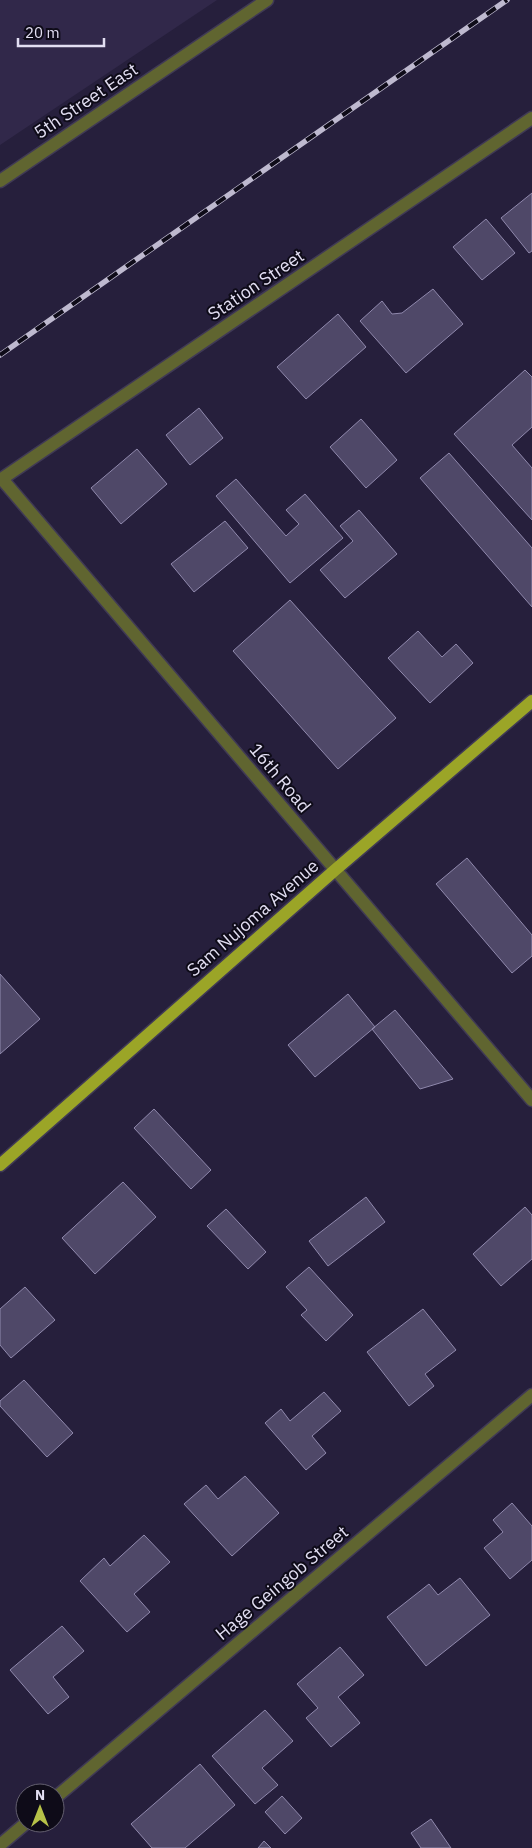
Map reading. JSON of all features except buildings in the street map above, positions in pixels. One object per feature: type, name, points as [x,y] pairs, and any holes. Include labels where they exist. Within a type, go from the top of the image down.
[{"type":"main road","name":"Sam Nujoma Avenue","points":[[0,1164],[335,870],[532,701]]},
{"type":"street","name":"5th Street East","points":[[0,180],[267,0]]},
{"type":"street","name":"Station Street","points":[[1,480],[532,118]]},
{"type":"street","name":"16th Road","points":[[1,480],[532,1100]]},
{"type":"street","name":"Hage Geingob Street","points":[[65,1790],[532,1395]]},
{"type":"street","points":[[0,1845],[15,1832]]},
{"type":"shaded area","points":[[0,0],[217,0],[0,145]]},
{"type":"railway","points":[[0,355],[507,0]]}]
